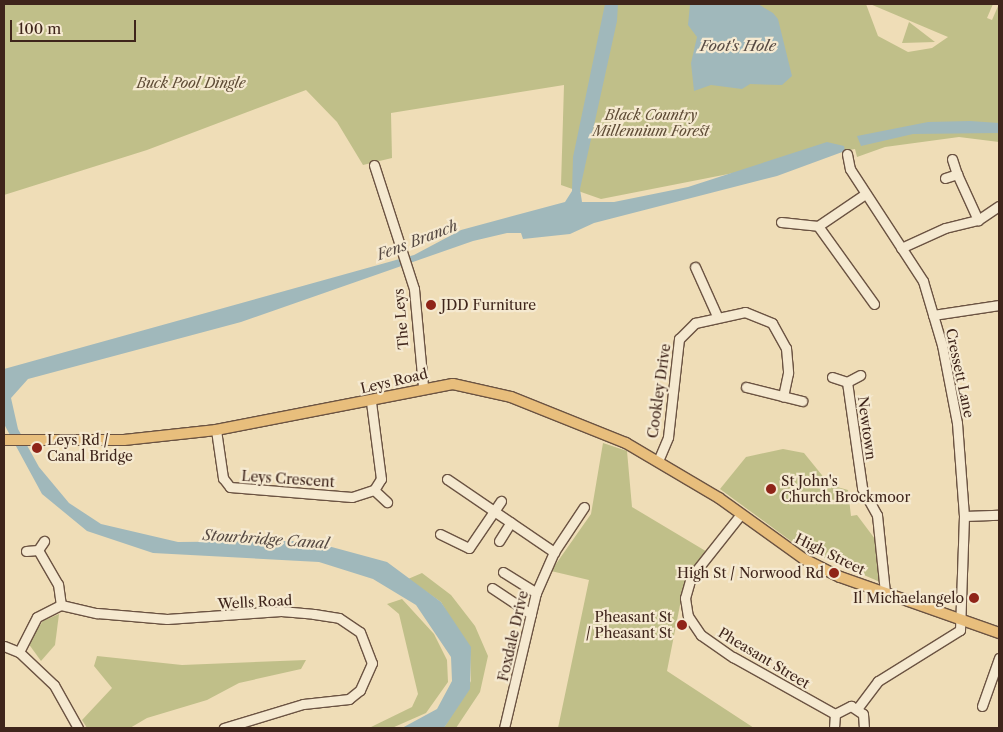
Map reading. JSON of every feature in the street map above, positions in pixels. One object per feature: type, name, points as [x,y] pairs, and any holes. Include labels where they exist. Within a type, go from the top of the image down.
[{"type":"main road","name":"Leys Road","points":[[5,440],[124,440],[216,430],[371,402],[423,386],[453,384],[512,397],[626,443],[742,514]]},
{"type":"main road","name":"High Street","points":[[742,514],[804,559],[886,594],[999,632]]},
{"type":"street","name":"Cressett Lane","points":[[847,154],[850,169],[923,281],[933,315],[957,423],[964,516],[963,621]]},
{"type":"street","points":[[952,159],[956,174],[978,220]]},
{"type":"street","name":"The Leys","points":[[374,165],[408,270],[423,386]]},
{"type":"street","points":[[945,178],[956,174]]},
{"type":"street","points":[[781,222],[818,226],[865,194]]},
{"type":"street","points":[[901,248],[945,228],[978,220],[999,206]]},
{"type":"street","points":[[818,226],[874,304]]},
{"type":"street","points":[[696,267],[717,316]]},
{"type":"street","points":[[933,315],[999,305]]},
{"type":"street","name":"Cookley Drive","points":[[658,461],[668,437],[679,339],[695,323],[717,316],[745,312],[772,323],[786,348],[788,373],[783,396]]},
{"type":"street","name":"Newtown","points":[[832,377],[847,382],[860,375]]},
{"type":"street","name":"Newtown","points":[[847,382],[862,488],[877,515],[886,594]]},
{"type":"street","points":[[746,387],[802,401]]},
{"type":"street","points":[[371,402],[382,472],[374,490],[387,502]]},
{"type":"street","name":"Leys Crescent","points":[[216,430],[223,478],[237,490],[352,497],[374,490]]},
{"type":"street","points":[[447,479],[554,552]]},
{"type":"street","points":[[440,534],[469,548],[501,501]]},
{"type":"street","name":"Foxdale Drive","points":[[504,728],[536,593],[554,552],[578,510]]},
{"type":"street","name":"Pheasant Street","points":[[742,514],[691,577],[685,598],[688,616],[701,635],[733,657],[835,714]]},
{"type":"street","points":[[964,516],[999,515]]},
{"type":"street","points":[[499,541],[511,522]]},
{"type":"street","points":[[38,550],[44,541]]},
{"type":"street","points":[[26,551],[38,550]]},
{"type":"street","points":[[19,652],[38,617],[61,605],[58,584],[38,550]]},
{"type":"street","points":[[503,572],[536,593]]},
{"type":"street","points":[[492,588],[531,614]]},
{"type":"street","name":"Wells Road","points":[[61,605],[97,613],[167,619],[281,611],[339,618],[360,632],[372,663],[360,690],[349,699],[303,704],[224,728]]},
{"type":"street","points":[[858,708],[878,682],[955,634],[963,621]]},
{"type":"street","points":[[4,646],[19,652],[54,685],[78,728]]},
{"type":"street","points":[[982,706],[999,658]]},
{"type":"street","points":[[834,728],[835,714],[846,706],[858,708],[865,718],[864,728]]},
{"type":"green space","points":[[4,4],[866,4],[878,36],[908,52],[932,48],[948,37],[870,4],[993,4],[987,18],[992,20],[999,4],[999,142],[959,137],[885,147],[857,157],[855,149],[601,199],[561,185],[564,85],[391,113],[392,158],[363,165],[337,122],[306,90],[147,150],[4,195]]},
{"type":"green space","points":[[909,22],[935,42],[902,43]]},
{"type":"green space","points":[[603,443],[627,451],[632,507],[709,553],[683,590],[667,671],[754,728],[558,728],[589,580],[551,571],[591,514]]},
{"type":"green space","points":[[783,449],[804,453],[830,485],[848,490],[851,516],[857,515],[875,539],[880,582],[799,547],[720,489],[746,457]]},
{"type":"green space","points":[[422,573],[451,595],[475,626],[488,656],[480,692],[456,728],[444,728],[471,681],[470,652],[441,602],[408,579]]},
{"type":"green space","points":[[402,599],[434,634],[447,660],[448,682],[426,713],[392,728],[369,728],[412,707],[418,694],[399,614],[387,604]]},
{"type":"green space","points":[[59,614],[55,645],[41,661],[28,643],[43,621]]},
{"type":"green space","points":[[97,656],[182,665],[306,660],[301,669],[239,683],[207,700],[147,718],[130,728],[87,728],[82,720],[112,688],[94,666]]},
{"type":"water","points":[[605,4],[618,4],[617,21],[580,189],[582,202],[614,202],[688,187],[827,142],[844,146],[845,151],[777,176],[594,223],[570,234],[523,239],[521,233],[507,233],[473,241],[241,322],[28,379],[11,398],[18,429],[39,467],[69,503],[101,524],[178,542],[292,541],[328,546],[387,562],[441,602],[471,647],[470,689],[444,728],[402,728],[437,709],[452,681],[451,657],[416,605],[373,579],[319,562],[153,553],[87,531],[42,494],[4,424],[4,369],[414,255],[461,230],[565,202],[572,191],[573,157]]},
{"type":"water","name":"Foot's Hole","points":[[690,4],[758,4],[773,13],[778,19],[792,76],[782,85],[750,84],[742,89],[711,85],[694,91],[691,63],[697,37],[688,25]]},
{"type":"water","points":[[970,121],[999,123],[999,133],[913,134],[861,146],[857,136],[928,122]]},
{"type":"place","name":"JDD Furniture","points":[[431,305]]},
{"type":"place","name":"Leys Rd / Canal Bridge","points":[[37,448]]},
{"type":"place","name":"St John's Church Brockmoor","points":[[771,489]]},
{"type":"place","name":"High St / Norwood Rd","points":[[834,573]]},
{"type":"place","name":"Il Michaelangelo","points":[[974,598]]},
{"type":"place","name":"Pheasant St / Pheasant St","points":[[682,625]]},
{"type":"park label","name":"Buck Pool Dingle","points":[[191,83]]},
{"type":"park label","name":"Black Country Millennium Forest","points":[[651,124]]},
{"type":"water label","name":"Fens Branch","points":[[417,240]]},
{"type":"water label","name":"Stourbridge Canal","points":[[266,539]]}]
